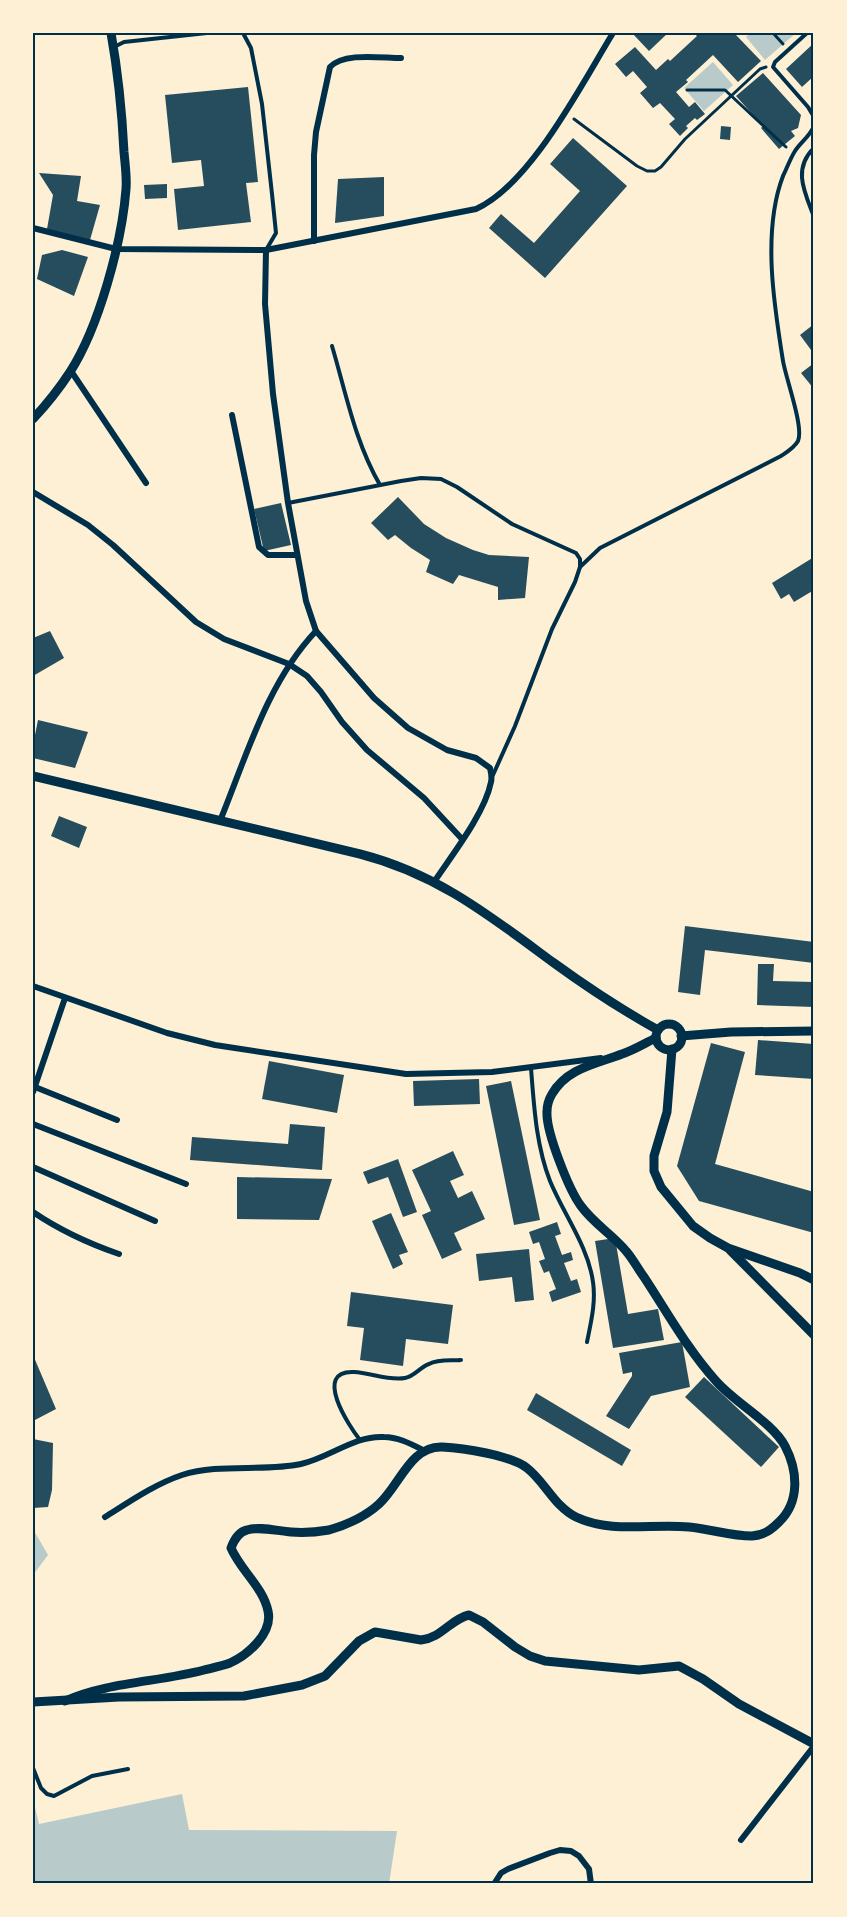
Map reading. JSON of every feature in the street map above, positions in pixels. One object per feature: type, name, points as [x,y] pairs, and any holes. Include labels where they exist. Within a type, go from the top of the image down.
[{"type":"street","points":[[33,419],[51,400],[71,370],[86,341],[103,297],[116,249],[126,187],[123,122],[111,33]]},
{"type":"street","points":[[33,228],[116,249],[266,250],[476,209],[508,186],[546,142],[613,33]]},
{"type":"street","points":[[314,241],[316,132],[330,67],[344,58],[401,58]]},
{"type":"street","points":[[266,250],[265,304],[273,394],[297,555],[306,601],[316,631],[374,698],[408,728],[447,750],[476,758],[490,768],[492,778],[485,799],[434,882]]},
{"type":"street","points":[[71,370],[146,483]]},
{"type":"street","points":[[232,415],[259,547],[268,555],[297,555]]},
{"type":"street","points":[[33,492],[97,531],[196,622],[224,639],[289,664],[307,676],[367,750],[424,798],[462,839]]},
{"type":"street","points":[[220,821],[274,690],[289,664],[316,631]]},
{"type":"street","points":[[33,776],[381,860],[434,882],[479,907],[657,1034],[663,1048],[672,1049],[679,1044],[681,1036],[678,1028],[670,1024],[657,1034],[622,1054],[572,1073],[553,1091],[548,1101],[546,1114],[552,1138],[573,1193],[580,1205],[592,1220],[626,1250],[693,1352],[718,1383],[778,1435],[789,1456],[795,1486],[794,1502],[788,1514],[770,1531],[755,1536],[686,1527],[618,1527],[595,1523],[564,1510],[527,1468],[517,1462],[494,1455],[440,1447],[423,1450],[411,1461],[382,1501],[370,1512],[350,1522],[327,1530],[294,1532],[265,1529],[245,1530],[235,1538],[231,1548],[235,1558],[262,1595],[269,1613],[267,1628],[245,1655],[229,1664],[90,1692],[65,1701]]},
{"type":"street","points":[[33,986],[166,1033],[215,1045],[406,1074],[492,1072],[622,1054]]},
{"type":"street","points":[[65,998],[34,1090],[117,1120]]},
{"type":"street","points":[[681,1036],[731,1032],[814,1031]]},
{"type":"street","points":[[672,1049],[667,1112],[654,1156],[654,1170],[661,1187],[693,1226],[710,1238],[728,1248],[814,1280]]},
{"type":"street","points":[[33,1125],[186,1184]]},
{"type":"street","points":[[33,1167],[155,1221]]},
{"type":"street","points":[[33,1212],[86,1243],[119,1254]]},
{"type":"street","points":[[728,1248],[814,1335]]},
{"type":"street","points":[[105,1516],[182,1475],[206,1470],[274,1468],[302,1463],[326,1456],[360,1441],[383,1436],[403,1440],[423,1450]]},
{"type":"street","points":[[33,1702],[147,1697],[225,1698],[278,1690],[302,1685],[325,1676],[368,1635],[375,1632],[421,1640],[428,1639],[462,1617],[469,1615],[483,1622],[515,1647],[530,1656],[545,1661],[639,1670],[679,1666],[703,1679],[739,1704],[814,1745],[741,1840]]},
{"type":"street","points":[[494,1884],[501,1873],[507,1869],[560,1850],[571,1851],[579,1856],[590,1869],[591,1884]]},
{"type":"lane","points":[[114,47],[124,42],[207,33]]},
{"type":"lane","points":[[243,33],[251,48],[262,104],[272,194],[276,232],[266,250]]},
{"type":"lane","points":[[807,33],[773,67],[814,117]]},
{"type":"lane","points":[[580,567],[600,548],[781,456],[794,447],[799,439],[796,412],[783,363],[771,245],[782,179],[793,155],[814,126]]},
{"type":"lane","points":[[814,148],[804,161],[801,172],[802,184],[814,218]]},
{"type":"lane","points":[[332,346],[359,443],[380,485]]},
{"type":"lane","points":[[288,503],[421,478],[441,479],[458,487],[512,524],[576,553],[580,559],[580,567],[575,582],[552,629],[515,726],[492,778]]},
{"type":"lane","points":[[531,1068],[533,1105],[550,1180],[588,1259],[594,1284],[594,1310],[587,1342]]},
{"type":"lane","points":[[360,1441],[344,1419],[337,1402],[335,1383],[339,1376],[345,1372],[355,1372],[398,1379],[408,1378],[430,1363],[461,1360]]},
{"type":"lane","points":[[33,1768],[40,1788],[54,1796],[92,1776],[128,1769]]},
{"type":"path","points":[[773,33],[789,49]]},
{"type":"path","points":[[564,112],[637,166],[647,171],[655,171],[685,139],[760,69],[774,64]]},
{"type":"path","points":[[687,90],[725,90],[777,137],[793,155]]},
{"type":"shaded area","points":[[750,33],[796,33],[765,60],[746,37]]},
{"type":"shaded area","points":[[713,62],[733,85],[704,111],[684,88]]},
{"type":"shaded area","points":[[33,1529],[48,1555],[33,1575]]},
{"type":"shaded area","points":[[182,1794],[189,1830],[397,1831],[389,1884],[33,1884],[33,1799],[39,1824]]},
{"type":"building","points":[[632,33],[668,33],[649,51]]},
{"type":"building","points":[[694,33],[738,33],[736,35],[761,61],[738,82],[713,55],[686,80],[688,82],[676,92],[689,107],[695,102],[705,114],[697,120],[695,118],[680,136],[669,124],[675,119],[660,103],[653,108],[640,93],[647,87],[633,71],[626,77],[615,64],[635,47],[656,70],[668,59],[670,61],[697,36]]},
{"type":"building","points":[[814,43],[814,76],[802,87],[786,69]]},
{"type":"building","points":[[763,73],[801,115],[798,128],[791,131],[795,136],[779,149],[761,128],[763,126],[736,96]]},
{"type":"building","points":[[248,87],[258,182],[246,183],[251,222],[178,230],[174,189],[204,186],[201,160],[172,163],[165,95]]},
{"type":"building","points":[[721,126],[731,127],[730,140],[720,139]]},
{"type":"building","points":[[573,138],[627,186],[545,278],[489,228],[501,214],[534,243],[580,191],[550,164]]},
{"type":"building","points":[[39,173],[81,176],[77,201],[100,205],[90,240],[47,229],[53,195]]},
{"type":"building","points":[[384,177],[384,216],[335,223],[338,179]]},
{"type":"building","points":[[167,184],[167,198],[145,199],[144,185]]},
{"type":"building","points":[[62,250],[88,257],[74,296],[37,279],[42,255]]},
{"type":"building","points":[[814,324],[814,354],[800,335]]},
{"type":"building","points":[[814,363],[814,389],[801,373]]},
{"type":"building","points":[[398,497],[424,524],[446,538],[489,555],[529,557],[525,598],[498,600],[498,587],[459,575],[453,584],[426,572],[430,560],[395,535],[388,540],[371,523]]},
{"type":"building","points":[[281,503],[291,545],[264,551],[254,509]]},
{"type":"building","points":[[814,557],[814,590],[794,602],[789,594],[781,599],[772,583]]},
{"type":"building","points":[[50,631],[64,658],[33,676],[33,638]]},
{"type":"building","points":[[38,720],[88,732],[75,768],[33,758]]},
{"type":"building","points":[[59,816],[87,827],[79,848],[51,836]]},
{"type":"building","points":[[685,926],[814,942],[814,963],[705,950],[700,995],[678,992]]},
{"type":"building","points":[[758,964],[774,964],[773,981],[814,982],[814,1007],[757,1005]]},
{"type":"building","points":[[758,1040],[814,1044],[814,1079],[755,1075]]},
{"type":"building","points":[[711,1043],[745,1052],[715,1164],[814,1192],[814,1233],[699,1201],[677,1166]]},
{"type":"building","points":[[269,1061],[344,1075],[337,1113],[262,1099]]},
{"type":"building","points":[[479,1079],[480,1104],[414,1106],[413,1081]]},
{"type":"building","points":[[511,1081],[540,1220],[514,1225],[486,1086]]},
{"type":"building","points":[[290,1124],[325,1127],[322,1170],[190,1160],[192,1137],[288,1144]]},
{"type":"building","points":[[453,1151],[464,1175],[450,1181],[458,1198],[472,1191],[485,1219],[454,1233],[462,1250],[442,1259],[422,1215],[431,1211],[412,1170]]},
{"type":"building","points":[[398,1159],[417,1212],[403,1217],[388,1177],[368,1184],[363,1172]]},
{"type":"building","points":[[237,1177],[332,1179],[319,1220],[237,1219]]},
{"type":"building","points":[[391,1213],[408,1252],[399,1255],[403,1264],[393,1269],[372,1221]]},
{"type":"building","points":[[557,1222],[561,1234],[555,1236],[562,1255],[571,1252],[573,1260],[564,1263],[571,1281],[577,1279],[581,1292],[552,1302],[549,1292],[556,1289],[549,1271],[544,1273],[539,1261],[545,1259],[539,1242],[533,1244],[529,1232]]},
{"type":"building","points":[[615,1238],[628,1314],[658,1309],[664,1340],[613,1348],[595,1241]]},
{"type":"building","points":[[529,1249],[534,1300],[515,1302],[512,1277],[479,1281],[476,1254]]},
{"type":"building","points":[[351,1292],[453,1305],[448,1344],[406,1339],[403,1366],[360,1360],[364,1328],[347,1326]]},
{"type":"building","points":[[682,1342],[690,1387],[651,1396],[629,1429],[606,1416],[632,1376],[632,1372],[623,1374],[619,1353]]},
{"type":"building","points":[[33,1355],[56,1409],[33,1421]]},
{"type":"building","points":[[704,1377],[779,1447],[761,1467],[685,1397]]},
{"type":"building","points":[[536,1393],[631,1450],[622,1466],[527,1410]]},
{"type":"building","points":[[33,1439],[53,1443],[52,1490],[48,1507],[33,1508]]}]
